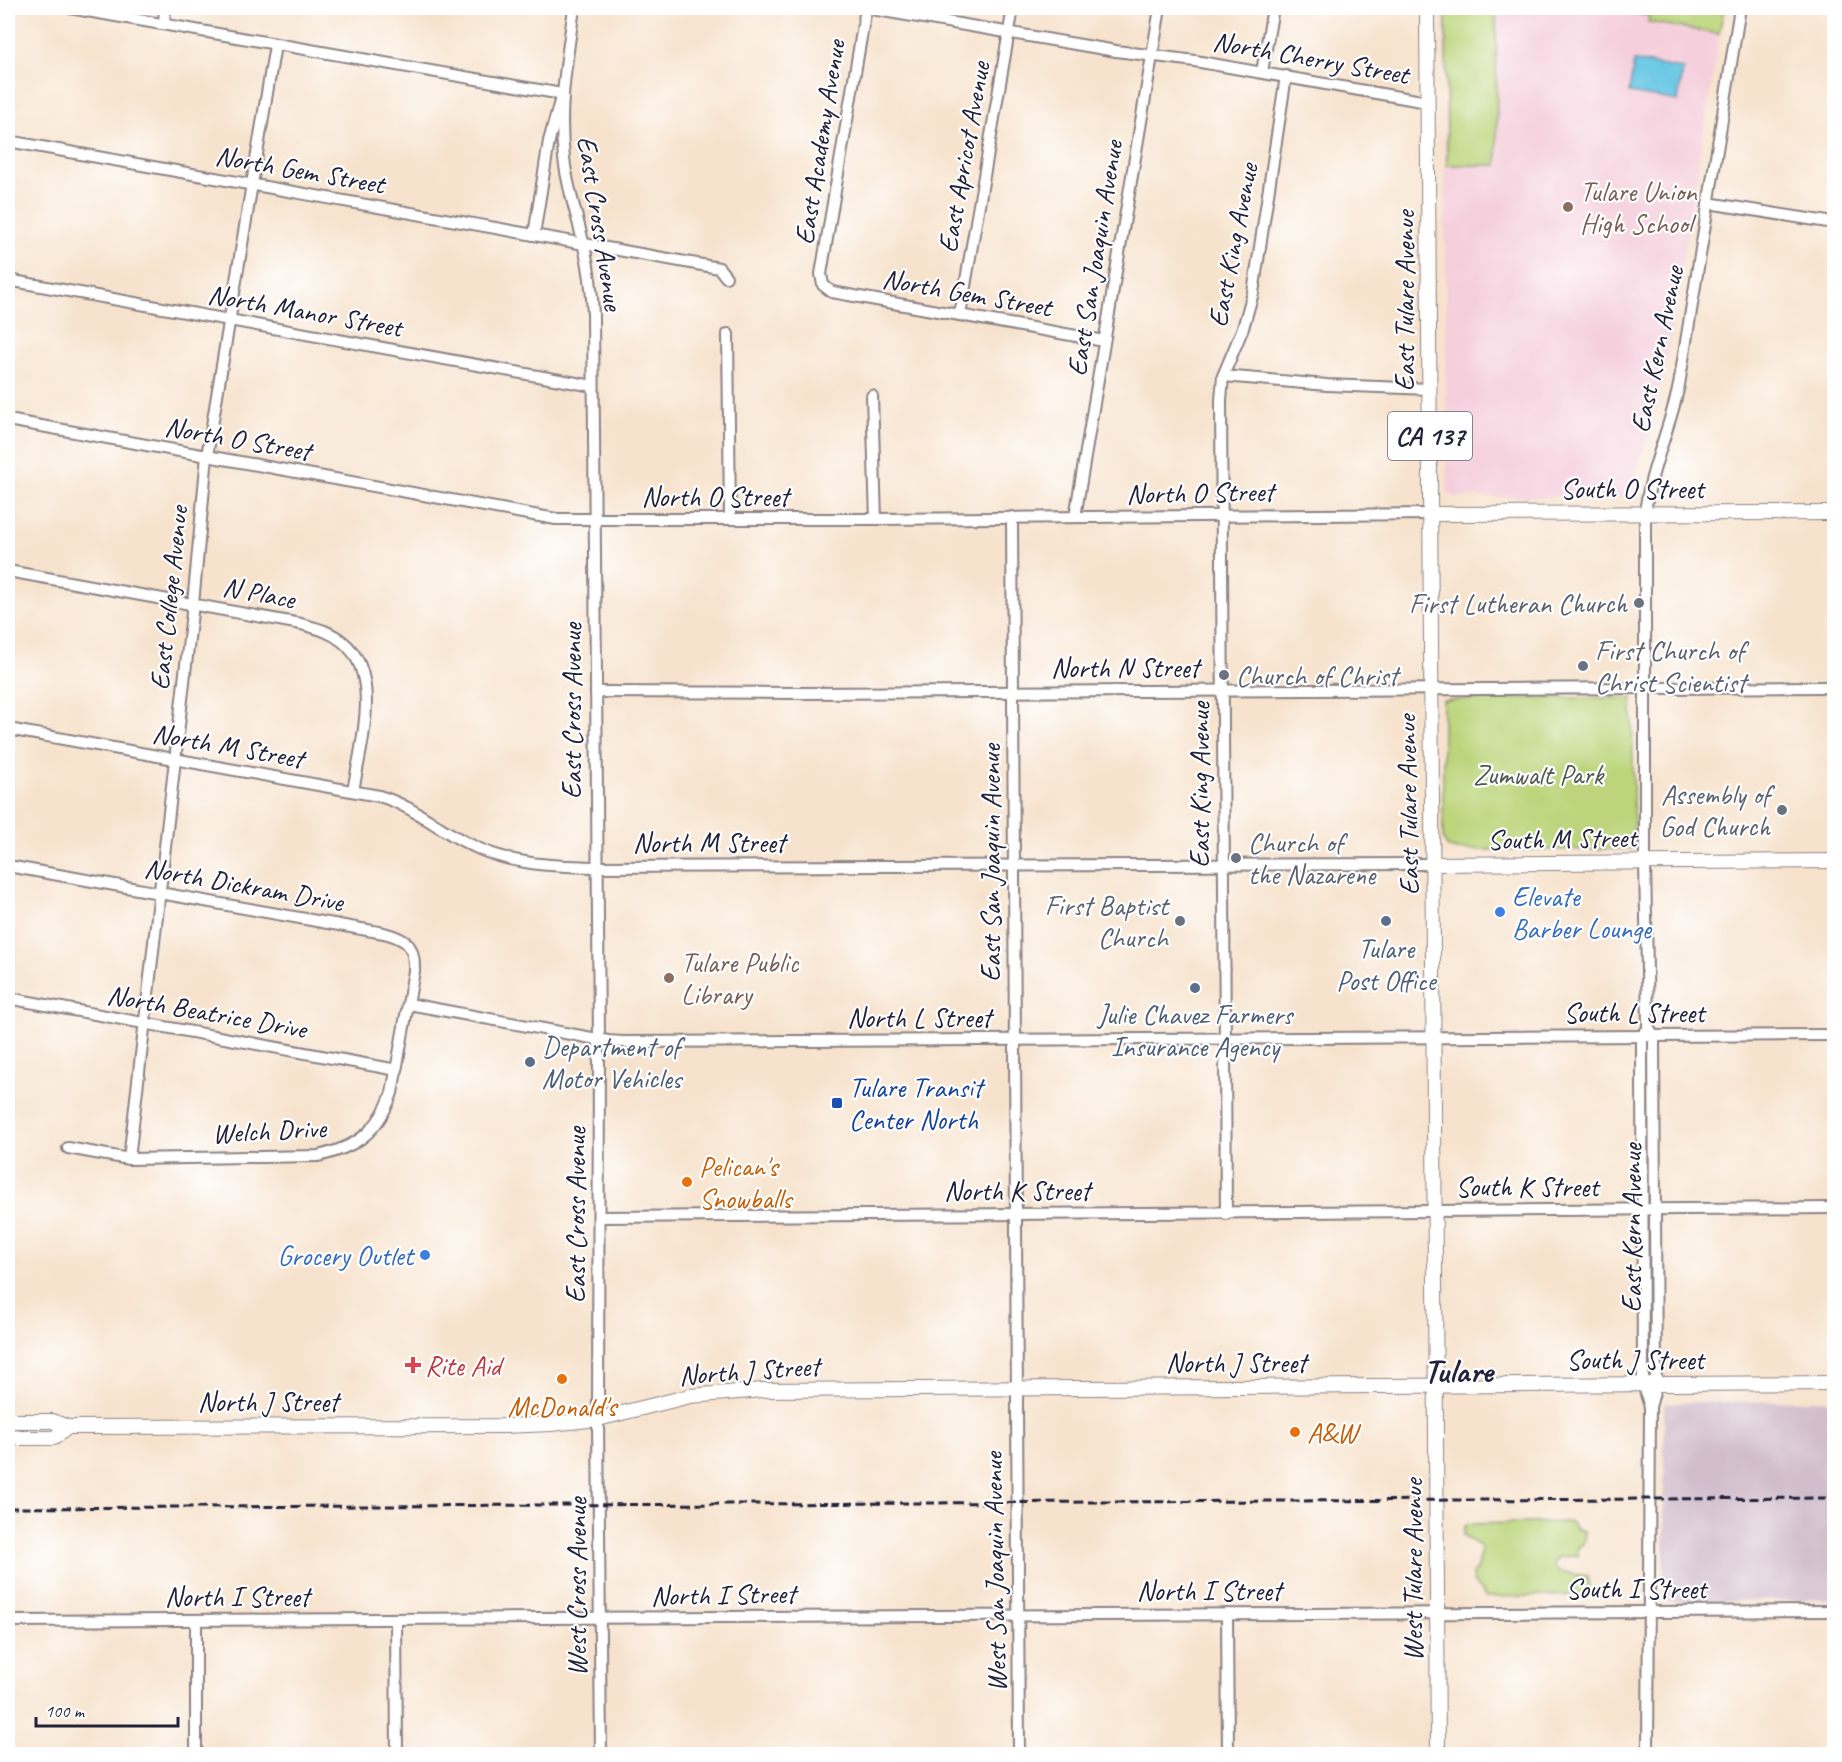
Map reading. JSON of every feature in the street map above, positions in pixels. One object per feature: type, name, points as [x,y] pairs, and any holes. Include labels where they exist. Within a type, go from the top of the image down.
[{"type":"main road","name":"East Tulare Avenue","points":[[1427,8],[1436,1386]]},
{"type":"main road","name":"South O Street","points":[[1431,514],[1834,513]]},
{"type":"main road","name":"South M Street","points":[[1433,864],[1834,861]]},
{"type":"main road","name":"South J Street","points":[[1436,1386],[1834,1383]]},
{"type":"main road","name":"North J Street","points":[[8,1421],[52,1421],[68,1427],[504,1426],[598,1419],[674,1399],[740,1390],[1436,1386]]},
{"type":"main road","name":"West Tulare Avenue","points":[[1436,1386],[1438,1755]]},
{"type":"main road","name":"North J Street","points":[[8,1438],[54,1437],[68,1427]]},
{"type":"street","points":[[70,8],[562,94],[549,141],[534,235]]},
{"type":"street","points":[[164,24],[165,8]]},
{"type":"street","name":"East Cross Avenue","points":[[574,8],[562,94],[564,159],[584,245],[592,302],[600,1217],[598,1419]]},
{"type":"street","name":"North Cherry Street","points":[[866,8],[1116,51],[1286,76],[1427,102]]},
{"type":"street","name":"East Academy Avenue","points":[[823,285],[821,274],[866,8]]},
{"type":"street","name":"East Apricot Avenue","points":[[960,315],[1013,8]]},
{"type":"street","name":"East San Joaquin Avenue","points":[[1075,517],[1160,8]]},
{"type":"street","points":[[1262,72],[1273,8]]},
{"type":"street","name":"East Kern Avenue","points":[[1648,1755],[1650,1407],[1642,1210],[1648,1037],[1645,862],[1645,513],[1647,490],[1653,468],[1675,405],[1740,8]]},
{"type":"street","name":"East College Avenue","points":[[129,1159],[193,604],[207,456],[275,45]]},
{"type":"street","name":"East King Avenue","points":[[1226,1214],[1221,400],[1224,376],[1243,328],[1253,293],[1286,76]]},
{"type":"street","name":"North Gem Street","points":[[8,141],[719,268],[726,277]]},
{"type":"street","points":[[1708,203],[1834,223]]},
{"type":"street","name":"North Manor Street","points":[[8,280],[593,386]]},
{"type":"street","name":"North Gem Street","points":[[823,285],[832,292],[1104,341]]},
{"type":"street","points":[[728,334],[730,519]]},
{"type":"street","points":[[1224,376],[1327,386],[1430,389]]},
{"type":"street","points":[[872,396],[876,519]]},
{"type":"street","name":"North O Street","points":[[8,420],[534,516],[595,520],[1431,514]]},
{"type":"street","name":"East San Joaquin Avenue","points":[[1012,517],[1017,1388]]},
{"type":"street","name":"N Place","points":[[8,571],[193,604],[322,630],[334,635],[351,650],[361,671],[366,694],[364,725],[353,791]]},
{"type":"street","name":"North N Street","points":[[596,692],[1834,687]]},
{"type":"street","name":"North M Street","points":[[8,729],[353,791],[398,803],[416,811],[463,841],[493,854],[535,864],[596,867],[1433,864]]},
{"type":"street","name":"North Dickram Drive","points":[[8,866],[400,938],[408,943],[414,961],[409,1004]]},
{"type":"street","name":"North Beatrice Drive","points":[[8,999],[397,1070]]},
{"type":"street","name":"North L Street","points":[[409,1004],[623,1042],[1016,1041],[1433,1036]]},
{"type":"street","name":"Welch Drive","points":[[68,1148],[129,1159],[318,1156],[346,1148],[367,1134],[383,1114],[392,1093],[409,1004]]},
{"type":"street","name":"South L Street","points":[[1433,1036],[1834,1035]]},
{"type":"street","name":"East Kern Avenue","points":[[1648,1037],[1654,1210],[1649,1384]]},
{"type":"street","name":"South K Street","points":[[1435,1210],[1834,1208]]},
{"type":"street","name":"North K Street","points":[[600,1217],[1226,1214],[1435,1210]]},
{"type":"street","name":"West San Joaquin Avenue","points":[[1017,1388],[1019,1755]]},
{"type":"street","name":"West Cross Avenue","points":[[598,1419],[601,1755]]},
{"type":"street","name":"South I Street","points":[[1438,1612],[1834,1611]]},
{"type":"street","name":"North I Street","points":[[8,1621],[1438,1612]]},
{"type":"street","points":[[1227,1614],[1228,1755]]},
{"type":"street","points":[[396,1619],[397,1755]]},
{"type":"street","points":[[196,1620],[196,1755]]},
{"type":"shaded area","name":"Tulare Union High School","points":[[1444,8],[1724,8],[1663,379],[1659,388],[1653,426],[1642,452],[1629,495],[1623,497],[1454,497],[1447,491]]},
{"type":"shaded area","points":[[1834,1400],[1834,1599],[1664,1602],[1664,1403]]},
{"type":"green space","points":[[1446,8],[1496,8],[1497,165],[1447,165]]},
{"type":"green space","points":[[1602,8],[1724,8],[1719,34],[1648,22],[1649,16]]},
{"type":"green space","name":"Zumwalt Park","points":[[1632,698],[1634,849],[1456,850],[1447,846],[1443,839],[1443,700]]},
{"type":"green space","points":[[1571,1522],[1576,1529],[1583,1531],[1585,1539],[1578,1547],[1578,1556],[1558,1557],[1553,1564],[1558,1572],[1587,1576],[1590,1593],[1587,1595],[1486,1597],[1473,1582],[1472,1574],[1477,1570],[1482,1550],[1480,1546],[1463,1536],[1467,1524]]},
{"type":"water","points":[[1634,61],[1683,69],[1678,101],[1629,93]]},
{"type":"railway","points":[[8,1508],[1834,1498]]},
{"type":"place","name":"Tulare Union High School","points":[[1568,207]]},
{"type":"place","name":"First Lutheran Church","points":[[1639,603]]},
{"type":"place","name":"First Church of Christ Scientist","points":[[1583,666]]},
{"type":"place","name":"Church of Christ","points":[[1224,675]]},
{"type":"place","name":"Assembly of God Church","points":[[1782,810]]},
{"type":"place","name":"Church of the Nazarene","points":[[1236,858]]},
{"type":"place","name":"Elevate Barber Lounge","points":[[1500,912]]},
{"type":"place","name":"First Baptist Church","points":[[1180,921]]},
{"type":"place","name":"Tulare Post Office","points":[[1386,921]]},
{"type":"place","name":"Tulare Public Library","points":[[669,978]]},
{"type":"place","name":"Julie Chavez Farmers Insurance Agency","points":[[1195,988]]},
{"type":"place","name":"Department of Motor Vehicles","points":[[530,1062]]},
{"type":"place","name":"Tulare Transit Center North","points":[[837,1103]]},
{"type":"place","name":"Pelican's Snowballs","points":[[687,1182]]},
{"type":"place","name":"Grocery Outlet","points":[[425,1255]]},
{"type":"place","name":"Rite Aid","points":[[413,1365]]},
{"type":"place","name":"McDonald's","points":[[562,1379]]},
{"type":"place","name":"A&W","points":[[1295,1432]]},
{"type":"district","name":"Tulare","points":[[1458,1370]]}]
